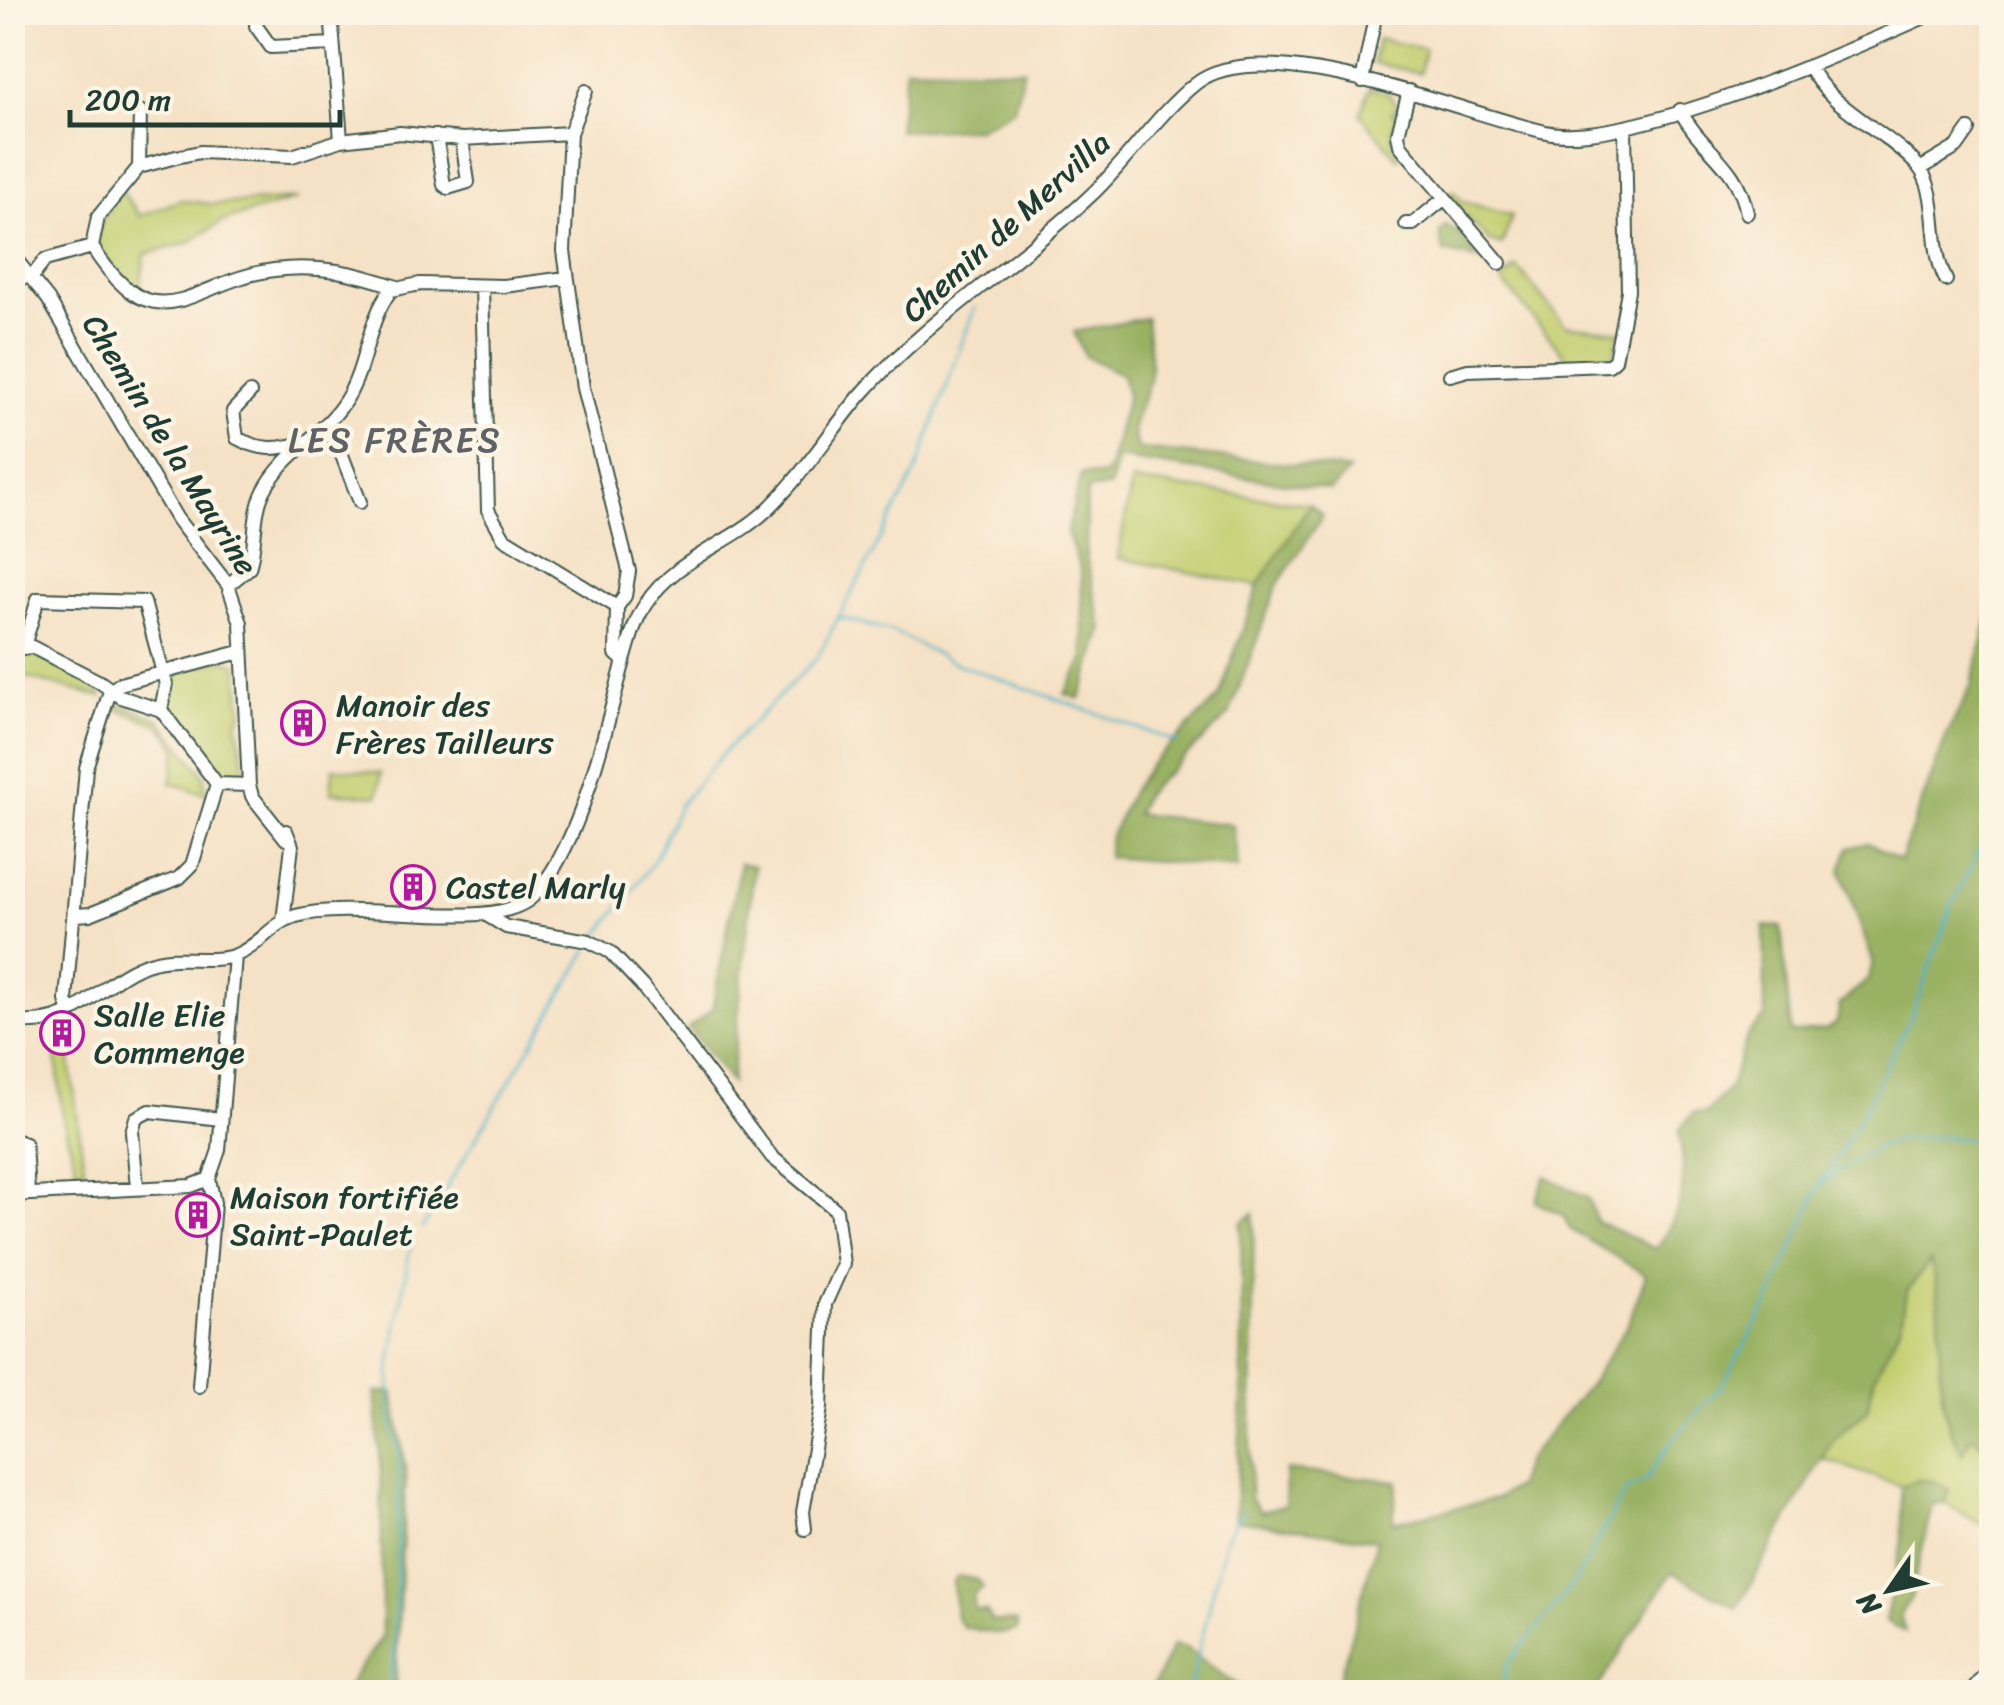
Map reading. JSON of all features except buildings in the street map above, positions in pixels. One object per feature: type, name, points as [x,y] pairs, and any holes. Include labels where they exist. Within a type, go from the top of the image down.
[{"type":"street","points":[[258,12],[256,26],[271,47],[333,44]]},
{"type":"street","points":[[331,12],[341,140]]},
{"type":"street","points":[[1362,81],[1376,12]]},
{"type":"street","name":"Chemin de Mervilla","points":[[624,661],[640,613],[676,571],[772,506],[877,379],[1086,200],[1174,104],[1209,73],[1227,66],[1247,65],[1362,81],[1548,132],[1593,135],[1624,129],[1815,63],[1936,12]]},
{"type":"street","points":[[1815,63],[1822,83],[1920,169],[1938,264],[1946,280]]},
{"type":"street","points":[[12,1021],[41,1023],[70,1013],[146,964],[236,956],[283,921],[350,909],[488,916],[527,902],[553,866],[590,784],[624,661],[616,654],[617,607],[626,596],[630,571],[594,438],[566,278],[570,133],[586,91]]},
{"type":"street","points":[[1409,91],[1398,134],[1400,145],[1500,264]]},
{"type":"street","points":[[1680,110],[1688,127],[1722,160],[1742,187],[1746,212]]},
{"type":"street","points":[[139,167],[140,111]]},
{"type":"street","points":[[1450,375],[1468,370],[1609,365],[1615,360],[1628,292],[1624,129]]},
{"type":"street","points":[[1920,169],[1956,147],[1970,130]]},
{"type":"street","points":[[566,278],[482,286],[397,287],[345,269],[274,270],[188,301],[157,301],[120,284],[92,247],[98,217],[139,167],[200,152],[292,156],[341,140],[400,133],[462,139],[570,133]]},
{"type":"street","points":[[436,136],[444,185],[448,188],[468,182],[462,139]]},
{"type":"street","points":[[1406,224],[1413,224],[1445,198]]},
{"type":"street","points":[[15,262],[92,247]]},
{"type":"street","points":[[12,278],[32,277],[44,260],[92,247]]},
{"type":"street","name":"Chemin de la Mayrine","points":[[15,262],[32,277],[177,519],[228,585],[240,624],[250,788]]},
{"type":"street","points":[[482,286],[488,510],[504,538],[617,607]]},
{"type":"street","points":[[228,585],[249,568],[263,492],[287,458],[323,427],[349,396],[381,304],[397,287]]},
{"type":"street","points":[[250,393],[233,411],[238,438],[253,447],[277,449],[306,442]]},
{"type":"street","points":[[323,427],[338,445],[360,502]]},
{"type":"street","points":[[161,710],[166,684],[148,606],[138,600],[38,598],[18,648],[161,710],[216,784],[250,788],[292,846],[283,921]]},
{"type":"street","points":[[110,691],[162,672],[240,652]]},
{"type":"street","points":[[70,1013],[66,1000],[86,768],[110,691]]},
{"type":"street","points":[[76,915],[90,914],[180,878],[192,865],[216,784]]},
{"type":"street","points":[[488,916],[506,927],[589,941],[610,952],[642,986],[772,1157],[836,1210],[843,1264],[825,1304],[822,1408],[803,1512],[805,1530]]},
{"type":"street","points":[[12,1194],[191,1186],[208,1179],[216,1167],[236,956]]},
{"type":"street","points":[[136,1187],[132,1132],[136,1118],[150,1111],[221,1119]]},
{"type":"street","points":[[12,1139],[25,1144],[28,1194]]},
{"type":"street","points":[[199,1386],[214,1203],[208,1179]]},
{"type":"street","points":[[1971,1692],[1992,1665]]},
{"type":"green space","points":[[1378,39],[1425,49],[1420,73],[1373,63]]},
{"type":"green space","points":[[906,67],[1024,69],[1014,109],[978,128],[898,131]]},
{"type":"green space","points":[[1370,88],[1388,93],[1398,106],[1392,113],[1396,115],[1392,139],[1401,154],[1397,158],[1360,114]]},
{"type":"green space","points":[[121,190],[140,216],[181,200],[213,204],[297,199],[223,221],[188,243],[145,254],[140,289],[131,289],[96,244],[102,220]]},
{"type":"green space","points":[[1453,191],[1462,201],[1512,216],[1502,245],[1489,241],[1448,195]]},
{"type":"green space","points":[[1446,225],[1457,231],[1479,260],[1444,252],[1440,232]]},
{"type":"green space","points":[[1517,267],[1565,325],[1620,331],[1613,358],[1606,363],[1605,359],[1567,358],[1501,280]]},
{"type":"green space","points":[[1146,318],[1150,374],[1135,423],[1138,449],[1349,470],[1331,490],[1118,458],[1110,487],[1087,490],[1086,557],[1103,630],[1080,699],[1065,694],[1084,659],[1081,571],[1067,532],[1081,474],[1102,476],[1108,471],[1127,396],[1122,375],[1085,356],[1074,332]]},
{"type":"green space","points":[[1132,481],[1310,504],[1258,586],[1118,558]]},
{"type":"green space","points":[[1310,504],[1323,516],[1277,585],[1229,715],[1145,794],[1136,814],[1233,825],[1238,868],[1107,857],[1110,837],[1132,790],[1150,765],[1219,697],[1258,586]]},
{"type":"green space","points":[[1991,609],[1991,1449],[1971,1436],[1963,1454],[1951,1430],[1941,1382],[1939,1310],[1930,1261],[1906,1292],[1901,1324],[1875,1375],[1867,1410],[1833,1439],[1737,1608],[1672,1572],[1595,1692],[1336,1692],[1377,1540],[1235,1520],[1242,1397],[1241,1223],[1254,1213],[1250,1499],[1261,1512],[1285,1505],[1286,1470],[1398,1481],[1393,1522],[1496,1499],[1517,1486],[1525,1462],[1591,1382],[1628,1324],[1646,1275],[1570,1229],[1563,1215],[1536,1202],[1545,1176],[1588,1198],[1596,1221],[1655,1249],[1673,1220],[1682,1193],[1679,1131],[1693,1113],[1706,1113],[1730,1087],[1748,1034],[1765,1017],[1764,926],[1781,927],[1791,1033],[1827,1029],[1837,1022],[1840,1004],[1869,979],[1873,961],[1841,870],[1849,848],[1868,843],[1900,861],[1947,735],[1971,686]]},
{"type":"green space","points":[[35,655],[94,683],[102,697],[13,674],[12,656]]},
{"type":"green space","points":[[226,659],[238,666],[242,715],[237,720],[245,771],[235,781],[221,777],[167,709],[168,685],[175,672]]},
{"type":"green space","points":[[117,704],[159,719],[204,775],[205,794],[171,783],[178,749],[160,725],[111,707]]},
{"type":"green space","points":[[333,768],[381,773],[378,796],[331,792]]},
{"type":"green space","points":[[740,863],[754,866],[731,1083],[688,1028],[712,1010]]},
{"type":"green space","points":[[68,1045],[86,1182],[80,1183],[63,1119],[55,1047]]},
{"type":"green space","points":[[1931,1260],[1942,1328],[1941,1381],[1946,1415],[1963,1453],[1971,1436],[1991,1450],[1991,1522],[1981,1524],[1944,1503],[1949,1490],[1916,1480],[1901,1486],[1823,1459],[1833,1439],[1867,1410],[1875,1375],[1901,1324],[1906,1292]]},
{"type":"green space","points":[[375,1392],[393,1392],[406,1470],[395,1692],[343,1692],[382,1637],[381,1470]]},
{"type":"green space","points":[[1916,1480],[1934,1481],[1949,1490],[1944,1502],[1932,1505],[1911,1598],[1900,1614],[1905,1631],[1885,1621],[1902,1544],[1901,1486]]},
{"type":"green space","points":[[958,1576],[978,1580],[983,1587],[973,1594],[975,1610],[987,1611],[992,1621],[1017,1622],[1017,1630],[1000,1634],[963,1627],[956,1617],[953,1582]]},
{"type":"green space","points":[[1173,1645],[1186,1648],[1247,1692],[1150,1692]]},
{"type":"waterway","points":[[597,937],[654,861],[680,804],[723,753],[817,658],[916,472],[975,307]]},
{"type":"waterway","points":[[838,617],[896,633],[952,662],[1177,742]]},
{"type":"waterway","points":[[1503,1692],[1507,1665],[1576,1580],[1625,1491],[1647,1479],[1669,1444],[1721,1387],[1770,1300],[1819,1186],[1860,1119],[1915,1008],[1953,902],[1992,825]]},
{"type":"waterway","points":[[422,1229],[588,950]]},
{"type":"waterway","points":[[1822,1184],[1866,1154],[1901,1140],[1939,1137],[1992,1141]]},
{"type":"waterway","points":[[388,1692],[394,1656],[400,1457],[391,1417],[390,1368],[411,1242]]},
{"type":"waterway","points":[[1189,1692],[1226,1537],[1242,1511]]},
{"type":"place","name":"Manoir des Frères Tailleurs","points":[[303,723]]},
{"type":"place","name":"Castel Marly","points":[[413,887]]},
{"type":"place","name":"Salle Elie Commenge","points":[[62,1033]]},
{"type":"place","name":"Maison fortifiée Saint-Paulet","points":[[198,1215]]},
{"type":"district","name":"LES FRÈRES","points":[[395,440]]}]
